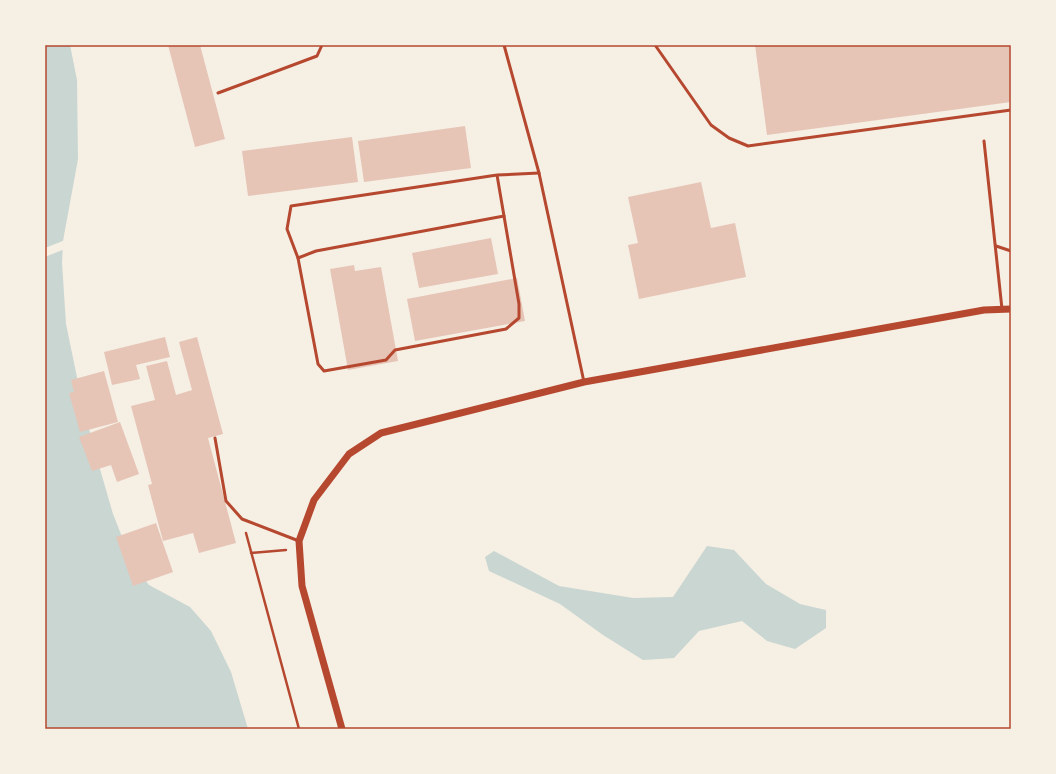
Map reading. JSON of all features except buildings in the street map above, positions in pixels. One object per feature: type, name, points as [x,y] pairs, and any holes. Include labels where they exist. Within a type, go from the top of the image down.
[{"type":"street","points":[[342,729],[302,586],[299,544],[314,500],[350,454],[381,433],[584,382],[984,310],[1011,310]]},
{"type":"lane","points":[[218,93],[317,56],[322,45]]},
{"type":"lane","points":[[504,45],[539,173],[584,382]]},
{"type":"lane","points":[[655,45],[711,125],[729,138],[748,146],[1011,110]]},
{"type":"lane","points":[[984,142],[1002,309]]},
{"type":"lane","points":[[496,175],[519,304],[519,318],[506,329],[395,350],[386,360],[324,371],[318,364],[298,258],[287,229],[291,206],[496,175],[539,173]]},
{"type":"lane","points":[[298,258],[316,251],[504,216]]},
{"type":"lane","points":[[996,246],[1011,251]]},
{"type":"lane","points":[[215,438],[226,501],[242,519],[299,544]]},
{"type":"path","points":[[242,519],[299,729]]},
{"type":"path","points":[[251,553],[299,544]]},
{"type":"shaded area","points":[[45,45],[70,45],[77,80],[78,159],[63,241],[62,263],[66,324],[93,445],[113,514],[133,565],[149,585],[190,607],[211,631],[231,672],[248,729],[45,729]]},
{"type":"shaded area","points":[[707,546],[734,550],[766,584],[800,604],[826,610],[826,628],[795,649],[767,641],[742,621],[699,631],[674,658],[643,660],[603,635],[560,604],[489,571],[485,557],[494,551],[559,586],[633,598],[673,597]]},
{"type":"pier","points":[[65,240],[65,249],[45,257],[45,248]]}]
